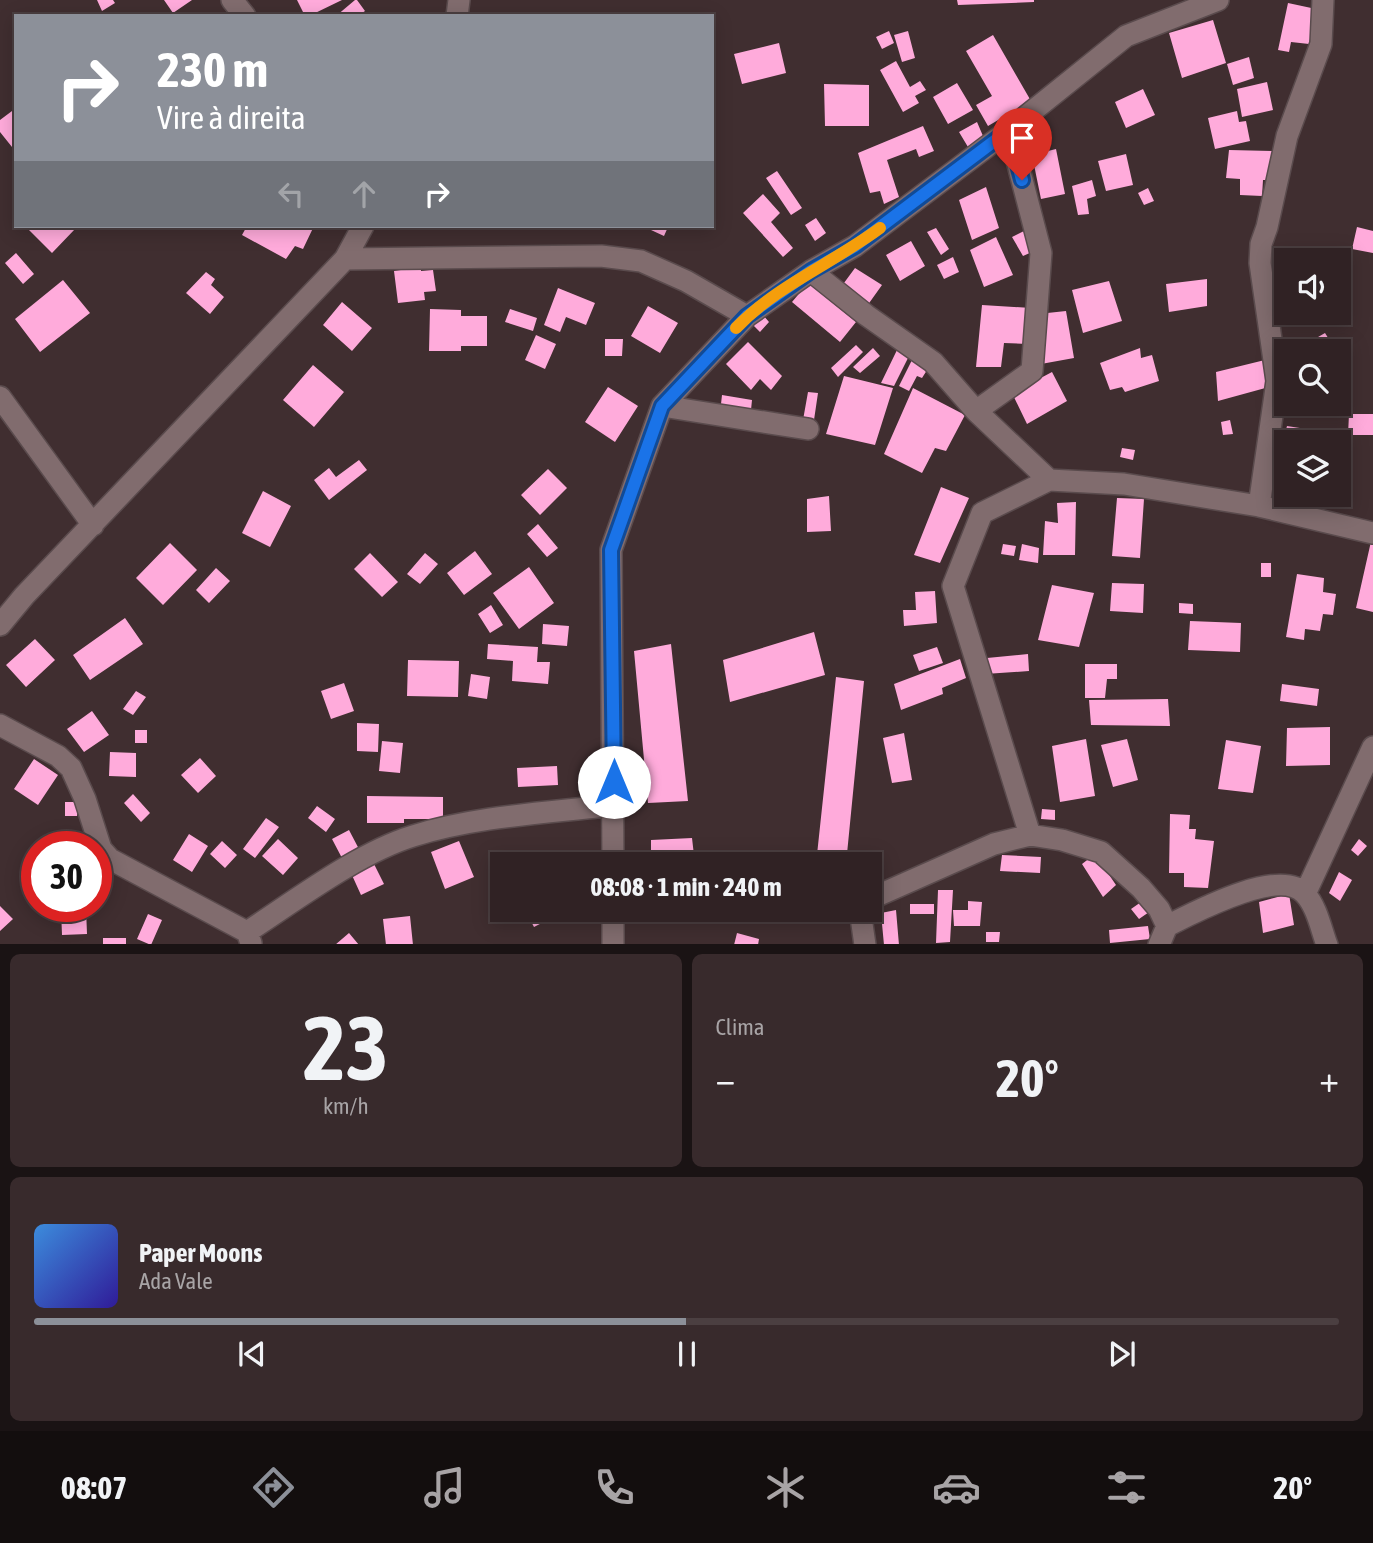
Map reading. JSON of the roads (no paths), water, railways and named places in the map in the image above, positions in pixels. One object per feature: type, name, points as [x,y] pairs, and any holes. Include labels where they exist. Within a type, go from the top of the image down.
[{"type":"street","points":[[232,0],[243,14]]},
{"type":"street","points":[[614,852],[611,550],[662,406],[747,316],[811,271],[855,246],[1009,130],[1126,36],[1218,0]]},
{"type":"street","points":[[1259,506],[1277,381],[1259,262],[1261,244],[1287,136],[1321,44],[1323,0]]},
{"type":"street","points":[[976,411],[1032,371],[1041,253],[1009,130]]},
{"type":"street","points":[[0,625],[24,596],[345,259],[362,228]]},
{"type":"street","points":[[345,259],[601,256],[641,261],[686,281],[747,316]]},
{"type":"street","points":[[811,271],[866,315],[933,362],[976,411],[1049,480]]},
{"type":"street","points":[[0,397],[93,525]]},
{"type":"street","points":[[662,406],[808,429]]},
{"type":"street","points":[[1030,835],[953,586],[982,513],[1049,480],[1124,484],[1259,506],[1373,533]]},
{"type":"street","points":[[0,725],[58,756],[71,768],[85,799],[101,849],[110,859],[250,938],[367,855],[411,836],[454,825],[614,805]]},
{"type":"street","points":[[1305,894],[1368,769],[1373,747]]},
{"type":"street","points":[[882,894],[994,844],[1030,835],[1062,840],[1101,852],[1141,888],[1159,909],[1163,935],[1209,905],[1256,887],[1292,886],[1305,894],[1317,916],[1327,944]]},
{"type":"street","points":[[613,922],[613,944]]},
{"type":"street","points":[[862,922],[865,944]]}]
